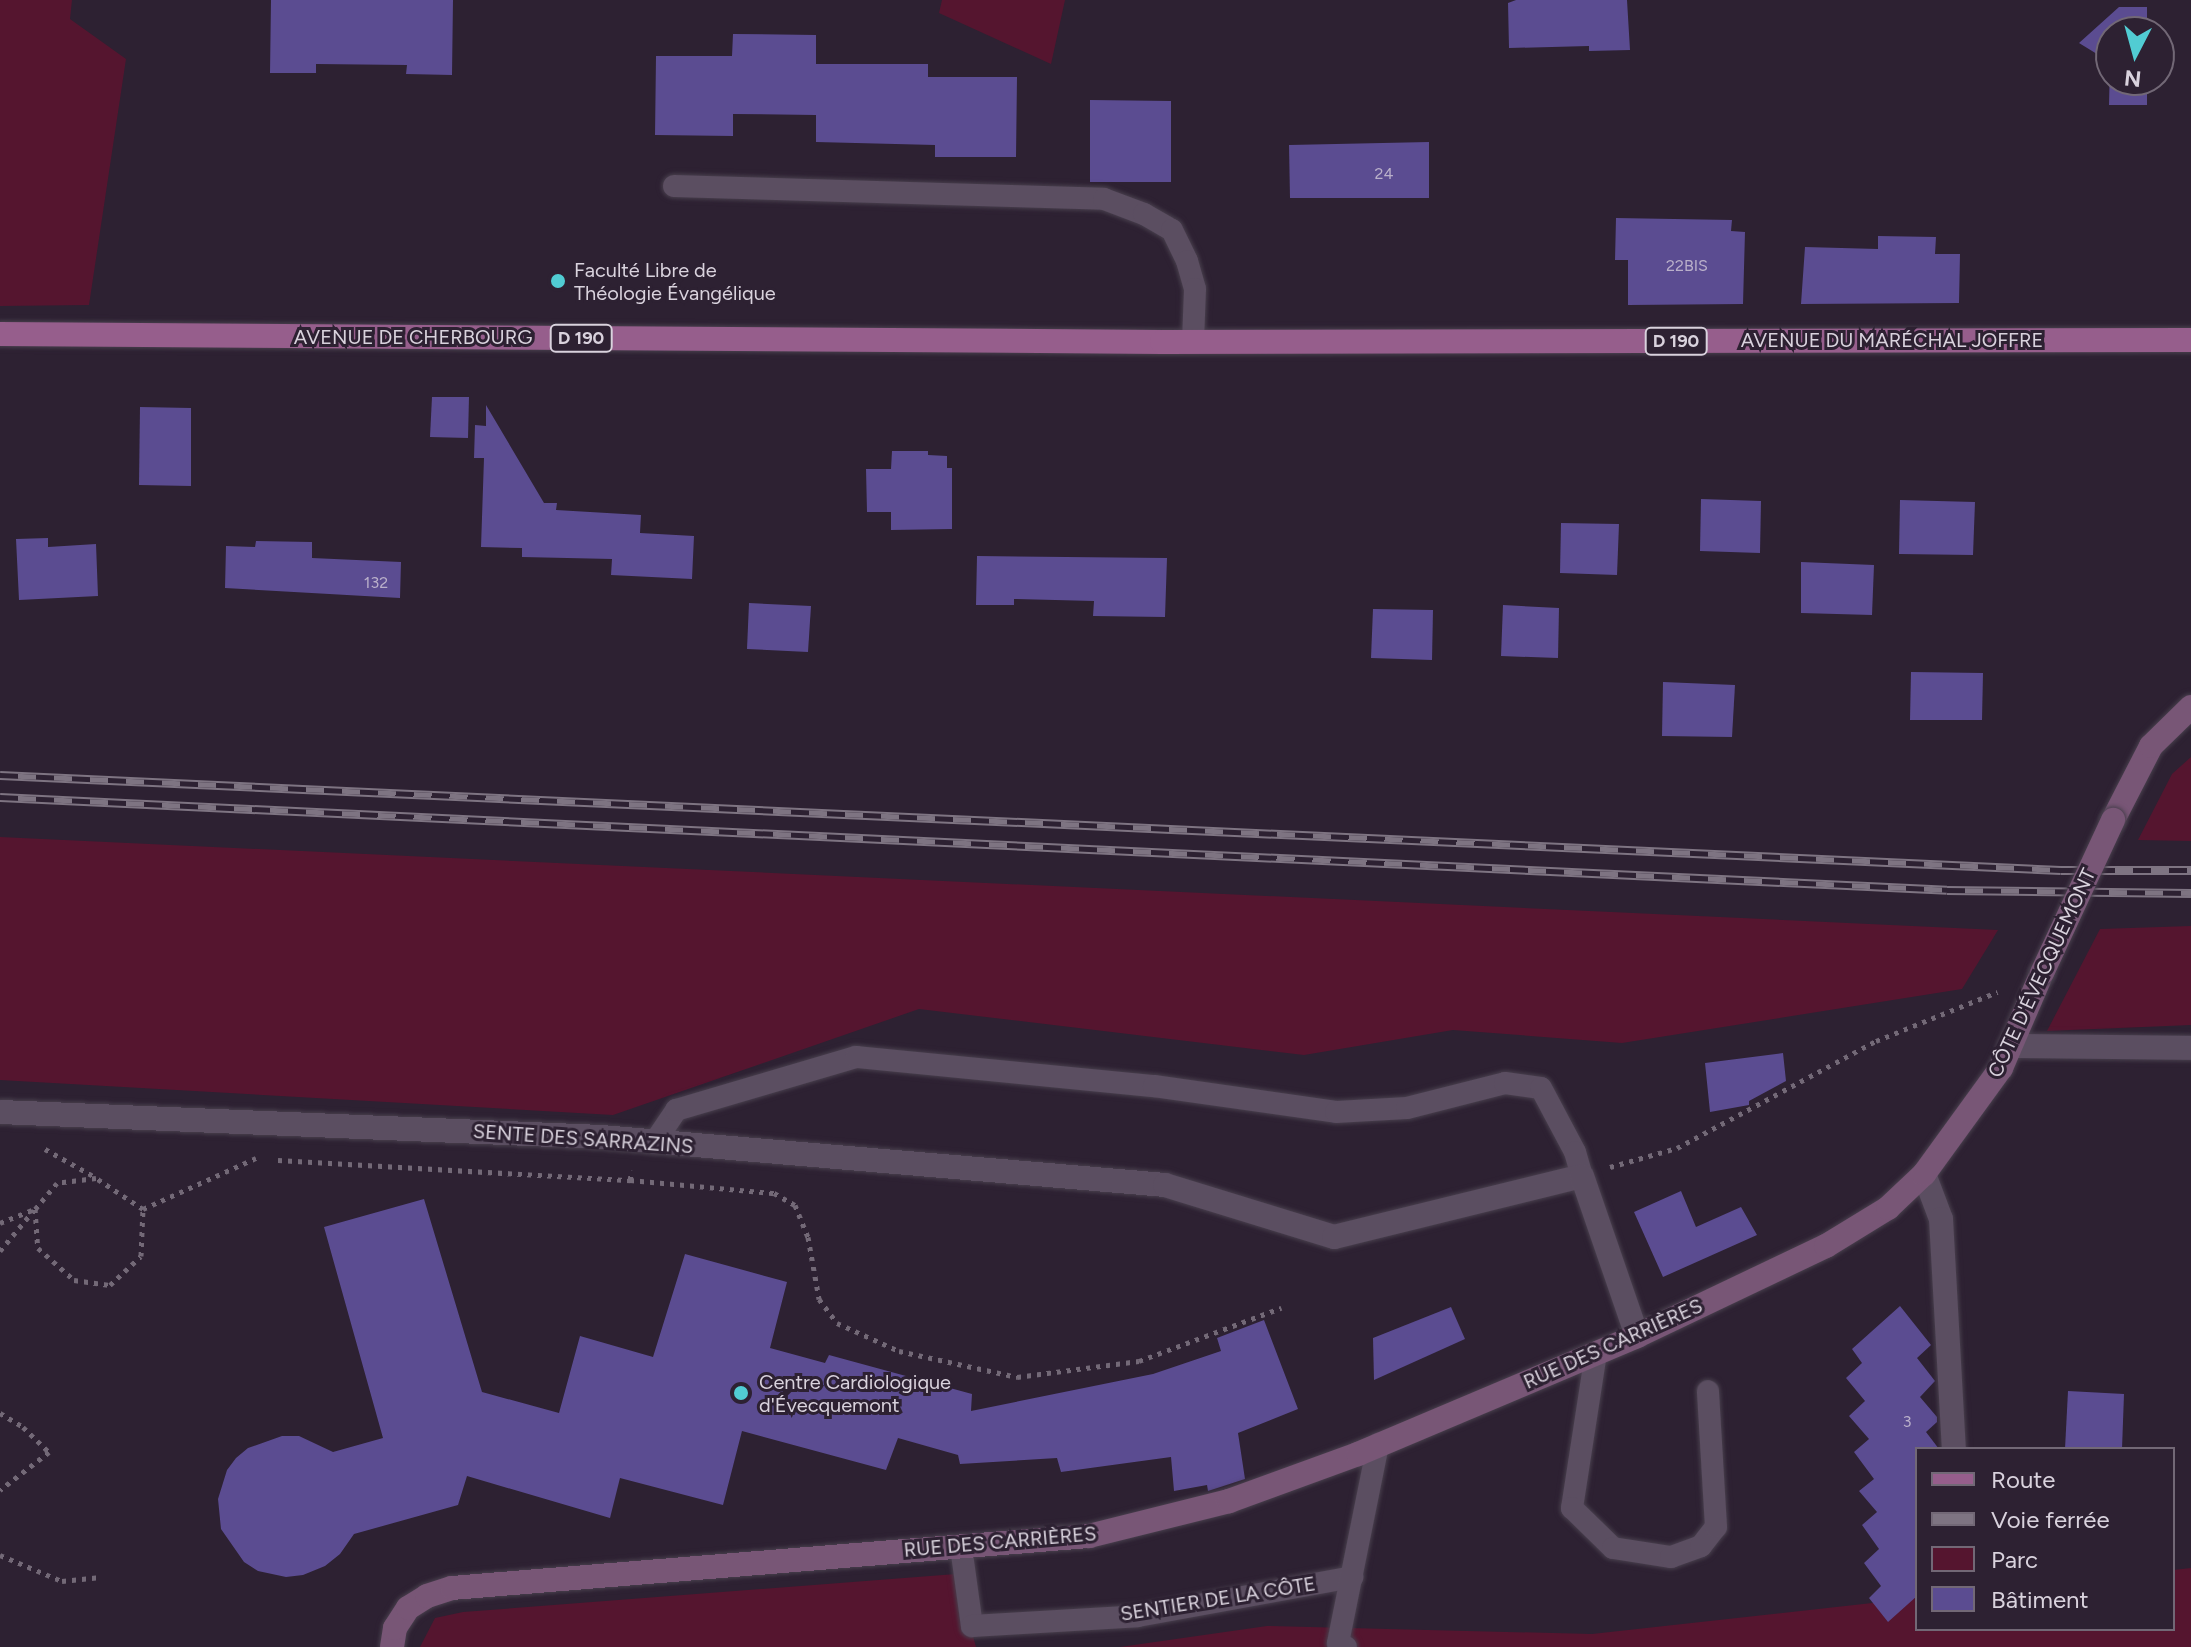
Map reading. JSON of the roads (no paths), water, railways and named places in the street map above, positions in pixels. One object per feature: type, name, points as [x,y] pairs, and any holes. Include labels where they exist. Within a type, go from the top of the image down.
[{"type":"main road","name":"AVENUE DE CHERBOURG","points":[[0,334],[1162,342]]},
{"type":"main road","name":"AVENUE DU MARÉCHAL JOFFRE","points":[[1162,342],[2191,340]]},
{"type":"street","name":"CÔTE D'ÉVECQUEMONT","points":[[1826,1246],[1888,1208],[1924,1174],[2001,1068],[2113,820],[2151,746],[2191,707]]},
{"type":"street","points":[[2010,1046],[2191,1048]]},
{"type":"street","name":"SENTE DES SARRAZINS","points":[[0,1112],[646,1142],[1165,1185],[1334,1237],[1582,1176]]},
{"type":"street","points":[[1924,1174],[1941,1219],[1954,1447]]},
{"type":"street","points":[[1582,1176],[1637,1336]]},
{"type":"street","name":"RUE DES CARRIÈRES","points":[[392,1647],[395,1628],[408,1608],[427,1596],[452,1588],[1089,1536],[1229,1501],[1378,1444],[1637,1336],[1826,1246]]},
{"type":"lane","points":[[674,186],[1104,199],[1144,214],[1172,230],[1187,261],[1195,289],[1193,341]]},
{"type":"lane","points":[[646,1142],[676,1110],[856,1057],[1154,1086],[1336,1112],[1407,1108],[1505,1083],[1541,1088],[1575,1152],[1582,1176]]},
{"type":"lane","points":[[1596,1353],[1572,1508],[1613,1548],[1671,1557],[1701,1546],[1716,1527],[1708,1391]]},
{"type":"lane","points":[[1346,1647],[1338,1643],[1378,1444]]},
{"type":"lane","name":"SENTIER DE LA CÔTE","points":[[961,1547],[972,1626],[1138,1616],[1352,1577]]},
{"type":"railway","points":[[0,775],[2061,870],[2191,870]]},
{"type":"railway","points":[[0,797],[1947,890],[2191,893]]},
{"type":"place","name":"Faculté Libre de Théologie Évangélique","points":[[558,281]]},
{"type":"place","name":"Centre Cardiologique d'Évecquemont","points":[[741,1393]]}]
